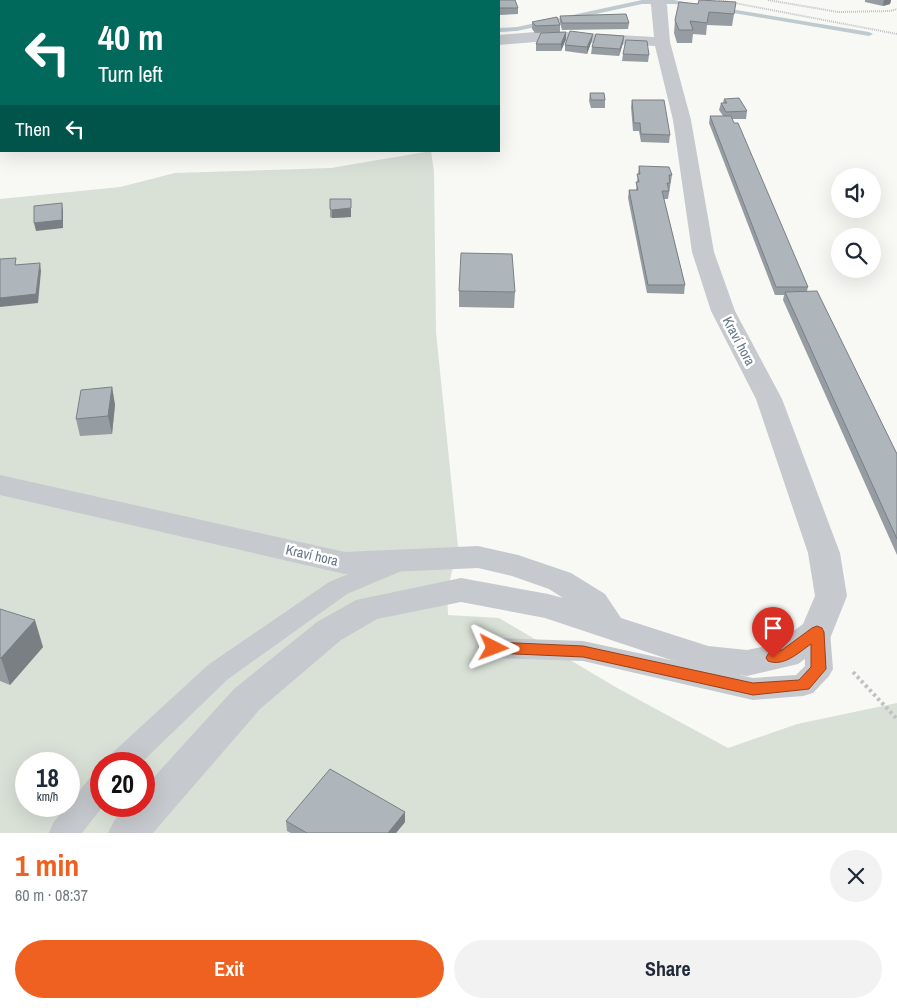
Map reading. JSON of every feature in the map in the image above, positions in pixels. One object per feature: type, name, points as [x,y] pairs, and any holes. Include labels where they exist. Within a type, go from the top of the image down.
[{"type":"street","name":"Kraví hora","points":[[658,2],[662,42],[682,120],[703,252],[723,311],[770,399],[824,553],[831,596],[817,632]]},
{"type":"street","points":[[500,40],[547,36],[662,42]]},
{"type":"street","name":"Kraví hora","points":[[0,485],[345,562],[478,556],[518,566],[560,581],[593,602],[609,626]]},
{"type":"street","points":[[128,833],[247,699],[329,631],[368,609],[461,590],[548,606],[706,659],[747,663],[786,655],[817,632]]},
{"type":"lane","points":[[133,752],[218,672],[338,588],[407,559]]},
{"type":"lane","points":[[494,648],[583,652],[753,689],[803,685],[819,669],[817,632]]},
{"type":"lane","points":[[64,833],[90,801]]},
{"type":"path","points":[[719,0],[897,34]]},
{"type":"path","points":[[768,0],[838,12],[890,11],[897,9]]},
{"type":"path","points":[[817,632],[897,719]]},
{"type":"shaded area","points":[[431,152],[434,172],[436,332],[458,547],[447,592],[448,615],[499,618],[619,689],[728,748],[797,724],[897,703],[897,833],[0,833],[0,199],[120,187],[175,173],[331,168]]},
{"type":"building","points":[[500,0],[515,0],[518,8],[500,8]]},
{"type":"building","points":[[699,0],[736,2],[734,14],[709,12],[707,23],[690,21],[693,30],[679,30],[675,20],[679,2],[698,4]]},
{"type":"building","points":[[626,14],[629,23],[562,23],[560,16]]},
{"type":"building","points":[[557,17],[560,25],[536,26],[532,22]]},
{"type":"building","points":[[570,31],[593,34],[587,47],[565,45]]},
{"type":"building","points":[[566,32],[561,44],[536,44],[541,33]]},
{"type":"building","points":[[596,34],[624,36],[620,49],[592,47]]},
{"type":"building","points":[[626,40],[647,41],[649,55],[623,54]]},
{"type":"building","points":[[590,93],[604,93],[605,100],[591,100]]},
{"type":"building","points":[[739,98],[747,111],[726,112],[721,103],[727,103],[724,99]]},
{"type":"building","points":[[632,100],[664,100],[670,135],[641,134],[640,123],[634,123]]},
{"type":"building","points":[[710,116],[731,116],[734,123],[738,123],[808,287],[776,287]]},
{"type":"building","points":[[639,166],[669,167],[672,175],[669,175],[670,183],[667,183],[669,191],[662,191],[685,285],[648,285],[629,190],[638,190],[636,182],[639,182],[637,174],[640,174]]},
{"type":"building","points":[[330,199],[351,199],[351,208],[332,210],[330,209]]},
{"type":"building","points":[[62,203],[62,220],[34,223],[34,206]]},
{"type":"building","points":[[461,253],[512,254],[515,292],[459,291]]},
{"type":"building","points":[[16,258],[15,265],[40,263],[36,294],[0,298],[0,259]]},
{"type":"building","points":[[817,291],[897,454],[897,539],[785,292]]},
{"type":"building","points":[[112,387],[108,416],[76,419],[81,390]]},
{"type":"building","points":[[0,609],[35,620],[1,658],[0,658]]},
{"type":"building","points":[[330,769],[405,812],[388,833],[307,833],[286,821]]},
{"type":"waterway","points":[[500,30],[517,29],[642,2],[674,2],[696,5]]},
{"type":"waterway","points":[[718,9],[869,34]]},
{"type":"route","points":[[494,648],[583,652],[753,689],[803,685],[819,669],[817,632],[786,655],[773,658]]}]
